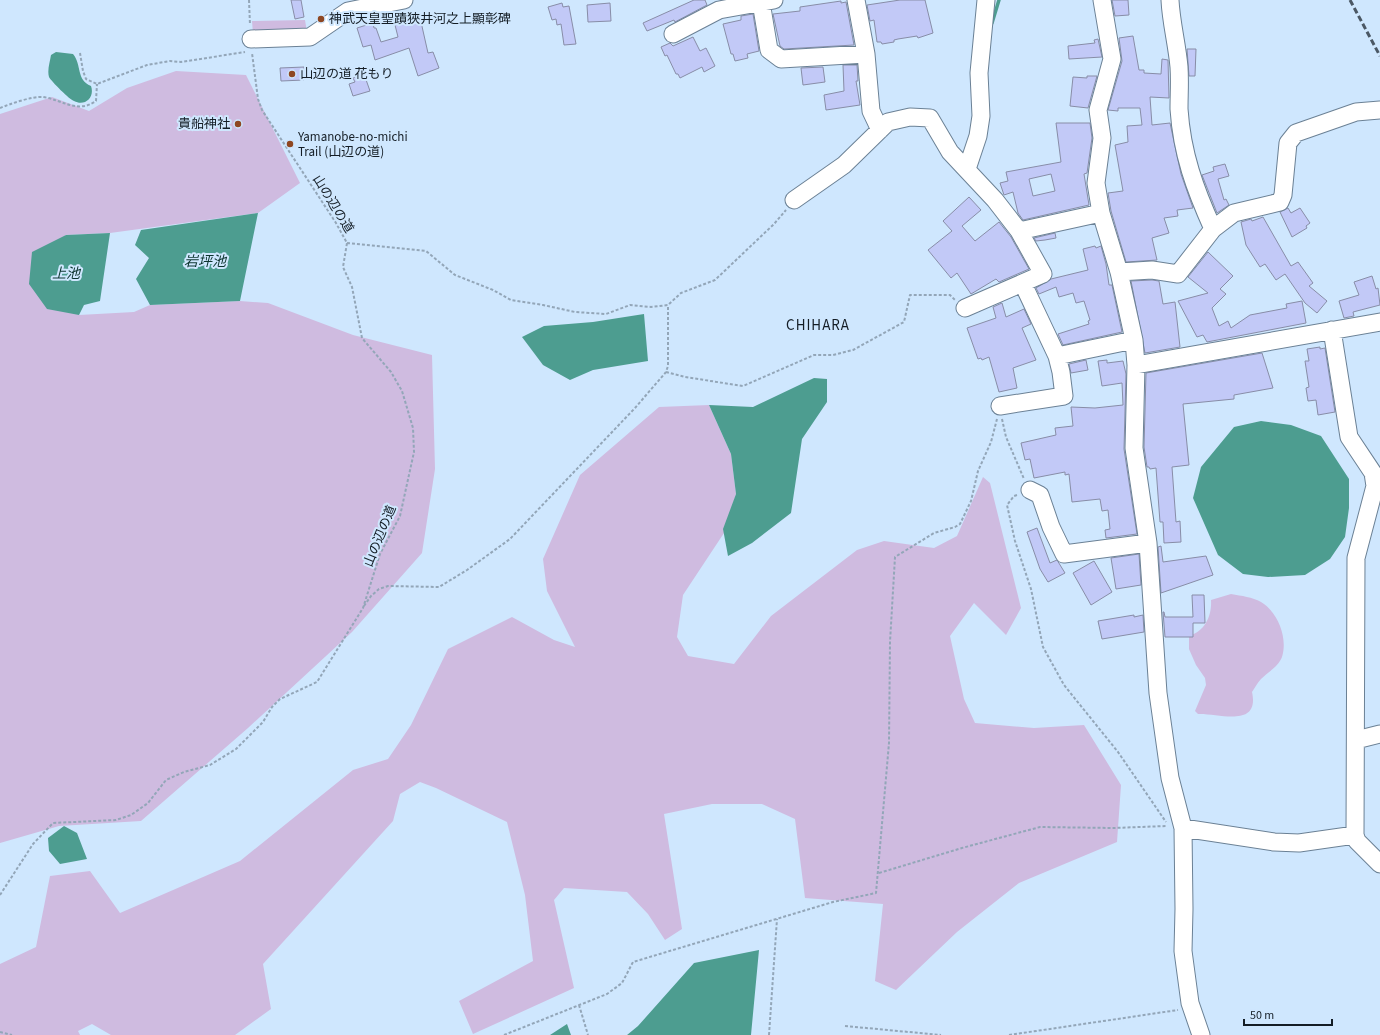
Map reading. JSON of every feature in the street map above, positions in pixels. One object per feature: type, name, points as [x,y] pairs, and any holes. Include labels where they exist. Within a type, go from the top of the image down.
[{"type":"street","points":[[252,45],[310,37],[348,11],[404,0]]},
{"type":"street","points":[[856,0],[866,54],[871,110],[880,130]]},
{"type":"street","points":[[967,169],[978,136],[981,116],[980,73],[986,0]]},
{"type":"street","points":[[1102,0],[1112,60],[1098,110],[1102,138],[1096,183],[1101,213],[1119,272],[1134,340],[1136,365],[1134,448],[1148,543],[1158,693],[1170,778],[1183,828],[1183,951],[1192,1008],[1200,1035]]},
{"type":"street","points":[[1170,0],[1171,21],[1179,66],[1180,111],[1186,157],[1194,185],[1213,229]]},
{"type":"street","points":[[673,34],[719,10],[768,1],[769,50],[781,59],[866,54]]},
{"type":"street","points":[[1119,272],[1152,270],[1178,274],[1213,229],[1234,213],[1280,202],[1283,195],[1288,143],[1296,133],[1356,112],[1380,110]]},
{"type":"street","points":[[794,200],[844,165],[888,122],[910,117],[930,118],[950,152],[996,200],[1019,232],[1043,274],[965,308]]},
{"type":"street","points":[[1019,232],[1101,213]]},
{"type":"street","points":[[1000,406],[1064,396],[1057,356],[1023,284]]},
{"type":"street","points":[[1136,365],[1380,322]]},
{"type":"street","points":[[1332,330],[1349,437],[1373,473],[1375,486],[1356,558],[1356,841],[1380,864]]},
{"type":"street","points":[[1057,356],[1134,340]]},
{"type":"street","points":[[1030,490],[1040,495],[1051,527],[1064,554],[1148,543]]},
{"type":"street","points":[[1356,740],[1380,734]]},
{"type":"street","points":[[1183,828],[1286,843],[1299,843],[1356,835]]},
{"type":"path","name":"山の辺の道","points":[[0,896],[33,844],[53,823],[116,820],[131,815],[148,803],[166,780],[184,772],[210,765],[236,749],[263,722],[280,699],[317,682],[363,608],[380,554],[400,516],[414,452],[413,428],[402,391],[391,372],[362,338],[352,287],[343,267],[347,243],[336,223],[262,110],[258,99],[249,0]]},
{"type":"path","points":[[80,53],[86,79],[97,84],[148,65],[170,61],[181,62],[252,45]]},
{"type":"path","points":[[0,108],[41,97],[74,108],[89,106],[96,101],[97,84]]},
{"type":"path","points":[[347,243],[426,251],[455,275],[493,290],[511,300],[575,312],[606,314],[630,305],[651,307],[668,305],[681,293],[715,280],[774,224],[794,200]]},
{"type":"path","points":[[666,372],[685,377],[743,386],[814,355],[833,355],[853,350],[867,343],[904,322],[910,295],[950,295],[957,303],[965,308]]},
{"type":"path","points":[[363,608],[371,596],[379,589],[388,586],[439,587],[510,539],[635,408],[666,372],[668,305]]},
{"type":"path","points":[[879,873],[962,848],[1040,827],[1113,828],[1168,826],[1118,752],[1064,685],[1043,647],[1031,589],[1015,541],[1007,505],[1014,496],[1030,490],[1006,437],[1000,406]]},
{"type":"path","points":[[504,1035],[607,994],[622,983],[633,962],[833,902],[876,893],[879,873],[881,826],[891,721],[890,642],[895,557],[934,533],[960,524],[971,501],[978,471],[991,442],[1000,406]]},
{"type":"path","points":[[769,1035],[777,919]]},
{"type":"path","points":[[579,1005],[588,1035]]},
{"type":"path","points":[[1009,1035],[1192,1008]]},
{"type":"path","points":[[845,1026],[941,1035]]},
{"type":"path","points":[[0,1032],[12,1035]]},
{"type":"shaded area","points":[[305,20],[307,32],[253,34],[252,21]]},
{"type":"shaded area","points":[[176,71],[246,75],[300,183],[258,213],[110,233],[65,235],[79,315],[134,312],[150,305],[240,301],[268,303],[353,335],[432,355],[435,469],[422,553],[352,632],[248,728],[141,821],[59,826],[0,843],[0,114],[52,97],[89,111],[127,88]]},
{"type":"shaded area","points":[[709,405],[731,454],[736,494],[724,533],[683,595],[677,637],[688,656],[734,664],[771,616],[857,550],[884,541],[934,548],[957,536],[983,477],[990,483],[1021,608],[1006,635],[974,603],[950,636],[964,699],[975,723],[1034,728],[1084,725],[1121,785],[1117,842],[1019,883],[957,932],[896,990],[875,981],[883,904],[805,898],[795,819],[762,804],[712,804],[664,814],[682,929],[665,940],[648,914],[627,892],[564,888],[554,900],[574,988],[473,1034],[459,1001],[533,961],[525,895],[507,822],[436,788],[420,782],[400,794],[393,821],[263,964],[271,1009],[235,1035],[111,1035],[92,1024],[78,1031],[80,1035],[0,1035],[0,964],[36,947],[50,876],[90,871],[120,913],[240,861],[353,770],[388,759],[411,725],[448,649],[512,617],[554,640],[575,647],[547,591],[543,559],[580,475],[659,407]]},
{"type":"shaded area","points":[[1231,594],[1258,600],[1267,606],[1277,619],[1280,626],[1284,642],[1284,650],[1280,661],[1264,676],[1252,692],[1253,704],[1250,711],[1244,715],[1236,716],[1198,714],[1195,711],[1206,685],[1205,678],[1196,665],[1189,649],[1189,636],[1195,634],[1203,627],[1209,617],[1211,600]]},
{"type":"water","points":[[56,52],[73,54],[76,58],[83,80],[91,86],[92,90],[92,94],[85,102],[78,103],[72,100],[49,77],[48,69],[51,55]]},
{"type":"water","name":"岩坪池","points":[[258,213],[240,301],[150,305],[136,279],[149,258],[135,245],[141,230]]},
{"type":"water","name":"上池","points":[[110,233],[100,301],[84,305],[79,315],[47,309],[29,284],[32,252],[66,235]]},
{"type":"water","points":[[644,314],[648,361],[593,370],[570,380],[543,365],[522,337],[544,326],[593,322]]},
{"type":"water","points":[[814,378],[827,379],[827,402],[802,439],[791,513],[752,543],[728,556],[723,529],[736,494],[731,454],[709,405],[753,407]]},
{"type":"water","points":[[1261,421],[1291,425],[1321,436],[1349,479],[1349,508],[1345,537],[1330,559],[1305,575],[1268,577],[1243,574],[1218,555],[1193,498],[1201,467],[1234,427]]},
{"type":"water","points":[[64,826],[77,833],[87,859],[60,864],[49,851],[48,838]]},
{"type":"water","points":[[759,950],[751,1035],[627,1035],[638,1026],[694,963]]},
{"type":"water","points":[[567,1024],[571,1035],[550,1035]]},
{"type":"building","points":[[291,0],[301,0],[304,17],[295,19]]},
{"type":"building","points":[[694,0],[705,0],[707,5],[675,22],[674,20],[647,31],[643,23]]},
{"type":"building","points":[[900,0],[925,0],[933,33],[918,38],[917,36],[898,39],[894,40],[894,42],[882,44],[881,42],[877,42],[874,20],[870,21],[867,5]]},
{"type":"building","points":[[1112,0],[1128,0],[1129,15],[1115,16]]},
{"type":"building","points":[[841,1],[841,3],[846,2],[854,45],[784,49],[780,46],[773,14],[800,11],[800,7]]},
{"type":"building","points":[[562,3],[563,7],[569,6],[576,44],[564,45],[561,24],[557,25],[556,19],[552,20],[548,7]]},
{"type":"building","points":[[610,3],[611,21],[588,22],[587,5]]},
{"type":"building","points":[[403,14],[406,23],[416,21],[421,22],[428,53],[433,52],[439,68],[418,76],[409,48],[375,60],[371,45],[363,47],[357,28],[373,23],[381,42],[398,37],[393,17]]},
{"type":"building","points":[[753,14],[759,51],[747,54],[748,58],[735,61],[733,54],[731,54],[723,24],[741,20],[741,16]]},
{"type":"building","points":[[1133,36],[1139,70],[1144,70],[1144,73],[1161,74],[1162,59],[1168,60],[1169,98],[1150,97],[1152,125],[1170,123],[1181,174],[1193,208],[1177,210],[1178,216],[1164,218],[1169,233],[1152,238],[1157,260],[1126,262],[1111,211],[1108,193],[1123,191],[1115,145],[1128,142],[1127,126],[1142,125],[1140,108],[1118,108],[1118,111],[1108,110],[1122,61],[1119,38]]},
{"type":"building","points":[[693,37],[700,51],[706,48],[715,66],[704,72],[702,67],[680,78],[678,74],[676,74],[667,55],[665,56],[661,47],[670,43],[673,46]]},
{"type":"building","points":[[1098,39],[1102,57],[1069,59],[1068,46],[1095,43],[1094,40]]},
{"type":"building","points":[[1187,49],[1196,49],[1195,76],[1189,76]]},
{"type":"building","points":[[843,65],[857,65],[858,81],[856,81],[860,105],[826,110],[824,95],[844,91]]},
{"type":"building","name":"山辺の道 花もり","points":[[304,67],[304,80],[281,81],[280,68]]},
{"type":"building","points":[[823,67],[825,82],[803,85],[801,68]]},
{"type":"building","points":[[364,74],[370,91],[353,96],[349,84],[355,82],[353,78]]},
{"type":"building","points":[[1087,76],[1097,76],[1088,108],[1070,106],[1073,77],[1087,78]]},
{"type":"building","points":[[1056,123],[1090,123],[1092,138],[1087,173],[1084,174],[1089,205],[1023,220],[1018,213],[1013,192],[1004,195],[1000,183],[1008,181],[1006,172],[1061,162]],"holes":[[[1051,174],[1055,191],[1033,196],[1029,179]]]},
{"type":"building","points":[[1225,164],[1229,176],[1218,179],[1224,200],[1226,199],[1229,205],[1217,213],[1202,175],[1214,171],[1213,167]]},
{"type":"building","points":[[969,197],[981,210],[962,226],[975,241],[999,222],[1011,237],[1029,269],[999,282],[996,279],[971,294],[957,273],[951,278],[928,250],[952,231],[943,221]]},
{"type":"building","points":[[1288,208],[1291,213],[1300,208],[1310,223],[1306,226],[1307,228],[1292,237],[1280,212]]},
{"type":"building","points":[[1263,217],[1291,266],[1298,262],[1313,283],[1309,286],[1327,301],[1317,313],[1305,303],[1285,274],[1276,280],[1265,264],[1260,267],[1246,245],[1241,222],[1251,219],[1252,221]]},
{"type":"building","points":[[1055,233],[1056,238],[1036,241],[1034,238]]},
{"type":"building","points":[[1095,246],[1096,248],[1101,246],[1106,264],[1109,285],[1112,285],[1122,332],[1063,345],[1058,334],[1089,324],[1088,321],[1090,320],[1084,301],[1076,303],[1073,293],[1059,297],[1056,287],[1039,294],[1036,288],[1051,279],[1088,270],[1083,249]]},
{"type":"building","points":[[1208,252],[1233,276],[1220,289],[1226,294],[1212,308],[1219,326],[1228,321],[1231,328],[1250,315],[1287,308],[1286,304],[1302,301],[1306,323],[1207,342],[1203,335],[1197,337],[1178,301],[1208,293],[1188,277]]},
{"type":"building","points":[[1372,276],[1376,289],[1378,288],[1380,305],[1353,312],[1354,316],[1344,318],[1339,301],[1359,295],[1354,282]]},
{"type":"building","points":[[1131,281],[1159,281],[1163,304],[1175,302],[1180,347],[1145,353]]},
{"type":"building","points":[[1002,303],[1006,317],[1024,309],[1031,324],[1022,328],[1036,360],[1013,368],[1017,388],[999,392],[989,357],[982,360],[981,358],[978,359],[967,328],[996,318],[993,307]]},
{"type":"building","points":[[1320,347],[1320,349],[1325,348],[1335,412],[1318,415],[1316,400],[1308,401],[1306,388],[1309,387],[1305,361],[1309,361],[1307,349]]},
{"type":"building","points":[[1262,353],[1273,388],[1234,395],[1234,399],[1183,404],[1189,465],[1172,467],[1176,522],[1180,521],[1181,542],[1164,543],[1163,522],[1160,522],[1156,468],[1150,469],[1147,467],[1144,447],[1146,373]]},
{"type":"building","points":[[1086,360],[1088,370],[1071,373],[1069,364]]},
{"type":"building","points":[[1107,360],[1107,363],[1123,361],[1126,374],[1124,449],[1137,534],[1106,538],[1105,530],[1110,529],[1108,510],[1102,511],[1100,499],[1072,502],[1069,474],[1065,475],[1065,472],[1034,478],[1030,459],[1025,460],[1021,443],[1056,435],[1055,428],[1073,426],[1071,407],[1095,408],[1123,405],[1122,383],[1102,386],[1098,361]]},
{"type":"building","points":[[1037,528],[1050,563],[1057,560],[1065,573],[1048,582],[1040,569],[1027,532]]},
{"type":"building","points":[[1161,546],[1163,562],[1206,556],[1213,575],[1161,593],[1158,547]]},
{"type":"building","points":[[1139,554],[1141,585],[1116,589],[1111,558]]},
{"type":"building","points":[[1094,561],[1112,592],[1091,605],[1073,573]]},
{"type":"building","points":[[1192,595],[1204,595],[1205,623],[1193,623],[1193,637],[1165,637],[1163,612],[1165,617],[1193,617]]},
{"type":"building","points":[[1134,615],[1134,617],[1143,615],[1144,632],[1102,639],[1098,621]]},
{"type":"waterway","points":[[992,23],[999,0]]},
{"type":"railway","points":[[1350,0],[1380,56]]},
{"type":"place","name":"神武天皇聖蹟狹井河之上顯彰碑","points":[[321,19]]},
{"type":"place","name":"山辺の道 花もり","points":[[292,74]]},
{"type":"place","name":"貴船神社","points":[[238,124]]},
{"type":"place","name":"Yamanobe-no-michi Trail (山辺の道)","points":[[290,144]]},
{"type":"district","name":"CHIHARA","points":[[818,325]]}]
